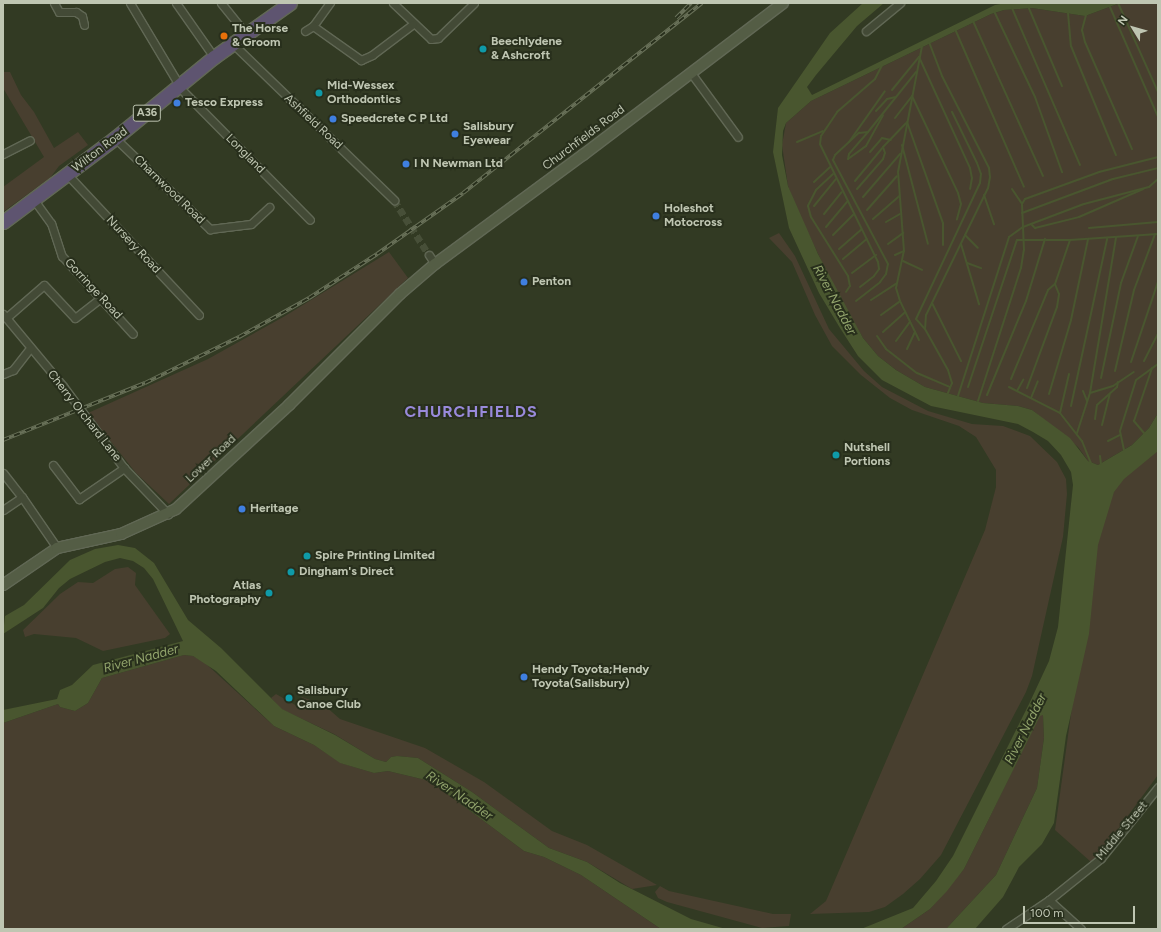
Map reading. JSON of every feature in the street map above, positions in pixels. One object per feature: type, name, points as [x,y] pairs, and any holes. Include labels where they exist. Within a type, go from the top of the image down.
[{"type":"highway","name":"Wilton Road","points":[[3,222],[115,138],[232,43],[290,3]]},
{"type":"street","points":[[54,3],[59,12],[76,12],[82,16],[84,25]]},
{"type":"street","name":"Longland","points":[[130,3],[180,86],[310,220]]},
{"type":"street","points":[[176,3],[214,57]]},
{"type":"street","points":[[222,3],[246,34]]},
{"type":"street","points":[[305,31],[313,26],[330,3]]},
{"type":"street","points":[[393,3],[431,39],[438,38],[474,3]]},
{"type":"street","name":"Churchfields Road","points":[[400,294],[432,259],[690,73],[783,3]]},
{"type":"street","points":[[866,31],[900,3]]},
{"type":"street","points":[[313,26],[360,60],[372,55],[414,24]]},
{"type":"street","name":"Ashfield Road","points":[[232,43],[394,200]]},
{"type":"street","points":[[690,73],[738,137]]},
{"type":"street","name":"Charnwood Road","points":[[115,138],[210,229],[251,224],[269,208]]},
{"type":"street","points":[[3,154],[30,140]]},
{"type":"street","name":"Nursery Road","points":[[67,174],[199,315]]},
{"type":"street","name":"Gorringe Road","points":[[34,200],[51,223],[62,256],[134,334]]},
{"type":"street","points":[[5,316],[44,285],[75,318],[101,298]]},
{"type":"street","name":"Lower Road","points":[[3,585],[57,548],[121,534],[168,514],[289,405],[400,294]]},
{"type":"street","name":"Cherry Orchard Lane","points":[[5,316],[124,468],[168,514]]},
{"type":"street","points":[[3,374],[13,370],[30,348]]},
{"type":"street","points":[[53,465],[79,500],[124,468]]},
{"type":"street","points":[[3,473],[22,497],[57,548]]},
{"type":"street","points":[[3,510],[22,497]]},
{"type":"street","name":"Middle Street","points":[[1006,929],[1049,900],[1101,858],[1158,787]]},
{"type":"street","points":[[1049,900],[1081,929]]},
{"type":"shaded area","points":[[1120,3],[1158,3],[1158,413],[1149,428],[1132,445],[1098,465],[1088,461],[1078,447],[1032,410],[1018,406],[983,403],[925,387],[896,370],[878,356],[863,338],[833,285],[798,212],[788,186],[782,145],[786,123],[811,101],[991,14],[1004,10],[1032,8],[1085,16]]},
{"type":"shaded area","points":[[3,72],[10,72],[21,95],[34,112],[54,148],[78,132],[88,145],[59,166],[50,178],[3,212],[3,187],[44,157],[3,88]]},
{"type":"shaded area","points":[[779,233],[795,256],[829,329],[864,371],[882,387],[928,411],[972,424],[1003,426],[1030,436],[1057,462],[1066,479],[1067,494],[1063,537],[1032,676],[1026,692],[941,855],[920,879],[903,894],[885,907],[869,912],[810,914],[826,901],[985,530],[996,487],[996,470],[976,437],[959,426],[912,410],[890,398],[861,375],[832,346],[815,315],[792,262],[769,238]]},
{"type":"shaded area","points":[[389,252],[408,278],[169,504],[136,473],[88,413],[208,359],[285,316]]},
{"type":"shaded area","points":[[1158,443],[1158,775],[1102,851],[1091,862],[1055,830],[1102,489]]},
{"type":"shaded area","points":[[128,567],[136,573],[135,585],[170,634],[165,638],[103,651],[76,638],[34,634],[25,637],[23,630],[60,594],[78,582],[93,583],[115,569]]},
{"type":"shaded area","points":[[184,655],[193,656],[204,662],[274,726],[314,745],[341,763],[374,773],[388,771],[430,781],[524,851],[544,857],[581,875],[661,929],[3,929],[3,723],[58,704],[60,707],[75,711],[88,703],[102,678]]},
{"type":"shaded area","points":[[276,694],[297,706],[302,697],[324,705],[340,719],[425,748],[484,782],[552,831],[587,845],[657,885],[632,889],[587,862],[549,848],[472,792],[418,758],[397,756],[391,757],[386,762],[375,759],[334,734],[281,709],[271,698]]},
{"type":"shaded area","points":[[1040,715],[1043,715],[1044,738],[1037,788],[996,875],[946,929],[901,929],[930,909],[964,869]]},
{"type":"shaded area","points":[[660,886],[669,891],[773,914],[791,914],[789,926],[762,928],[667,902],[658,898],[655,892]]},
{"type":"water","name":"River Nadder","points":[[863,3],[884,3],[857,26],[816,75],[807,87],[812,95],[995,5],[1006,3],[1120,3],[1085,16],[1032,8],[1004,10],[991,14],[811,101],[786,123],[783,131],[782,155],[788,186],[818,254],[863,338],[878,356],[896,370],[925,387],[983,403],[1018,406],[1032,410],[1070,438],[1088,461],[1098,465],[1132,445],[1149,428],[1158,413],[1158,451],[1124,479],[1114,492],[1098,545],[1089,634],[1066,736],[1054,823],[1042,844],[1019,867],[1003,897],[975,929],[946,929],[996,875],[1037,788],[1044,738],[1043,715],[1040,716],[964,869],[947,891],[930,909],[901,929],[861,929],[913,908],[936,881],[953,856],[1029,704],[1049,661],[1058,627],[1073,485],[1071,472],[1061,455],[1048,441],[1033,432],[1018,424],[931,406],[882,380],[858,356],[840,328],[819,293],[789,228],[773,152],[778,108],[830,33]]},
{"type":"water","name":"River Nadder","points":[[118,545],[135,548],[154,563],[188,620],[221,648],[282,709],[335,735],[375,759],[386,762],[391,757],[397,756],[418,758],[472,792],[549,848],[587,862],[620,883],[691,919],[726,929],[661,929],[581,875],[544,857],[524,851],[430,781],[388,771],[374,773],[340,763],[314,745],[274,726],[216,671],[193,656],[184,655],[102,678],[88,703],[75,711],[60,707],[58,704],[3,723],[3,710],[57,699],[60,690],[72,685],[93,665],[183,641],[153,579],[144,568],[133,561],[120,558],[105,562],[70,579],[59,588],[43,608],[3,634],[5,616],[24,605],[70,560],[95,549]]},
{"type":"waterway","points":[[1118,3],[1158,92]]},
{"type":"waterway","points":[[1028,6],[1062,86]]},
{"type":"waterway","points":[[1110,7],[1158,117]]},
{"type":"waterway","points":[[1012,8],[1080,165]]},
{"type":"waterway","points":[[994,11],[1035,97],[1062,172]]},
{"type":"waterway","points":[[1068,13],[1071,46],[1116,155]]},
{"type":"waterway","points":[[1086,15],[1082,30],[1085,42],[1132,149]]},
{"type":"waterway","points":[[973,21],[1043,176]]},
{"type":"waterway","points":[[955,29],[1024,187]]},
{"type":"waterway","points":[[929,42],[942,76],[989,168],[990,177],[988,188],[926,315],[925,329],[948,370],[952,383],[948,393]]},
{"type":"waterway","points":[[919,340],[900,301],[896,288],[904,251],[898,172],[922,46]]},
{"type":"waterway","points":[[892,90],[919,57],[970,168],[972,178],[970,189]]},
{"type":"waterway","points":[[860,287],[874,276],[879,269],[878,262],[820,144],[821,136],[837,112],[875,79],[882,65]]},
{"type":"waterway","points":[[856,301],[880,282],[886,274],[888,264],[833,160],[835,155],[859,133],[868,132],[916,72]]},
{"type":"waterway","points":[[849,142],[885,91]]},
{"type":"waterway","points":[[895,118],[912,96],[958,193],[961,204],[957,219]]},
{"type":"waterway","points":[[876,111],[887,99],[896,97]]},
{"type":"waterway","points":[[925,329],[916,319],[980,183],[981,174],[977,163],[952,112]]},
{"type":"waterway","points":[[868,132],[849,154],[848,159],[866,146],[883,115]]},
{"type":"waterway","points":[[907,122],[943,223],[943,245]]},
{"type":"waterway","points":[[857,189],[883,159],[885,153],[883,147],[906,123]]},
{"type":"waterway","points":[[797,142],[823,131]]},
{"type":"waterway","points":[[870,152],[882,138],[891,140]]},
{"type":"waterway","points":[[902,145],[928,244]]},
{"type":"waterway","points":[[855,181],[883,147]]},
{"type":"waterway","points":[[863,197],[900,154]]},
{"type":"waterway","points":[[978,401],[1021,268],[1024,250],[1022,204],[1025,199],[1099,172],[1158,157]]},
{"type":"waterway","points":[[814,182],[830,167]]},
{"type":"waterway","points":[[1022,213],[1113,179],[1158,168]]},
{"type":"waterway","name":"River Nadder","points":[[833,174],[816,190],[808,206],[811,217],[848,276],[850,286],[846,292]]},
{"type":"waterway","points":[[867,210],[897,176]]},
{"type":"waterway","points":[[814,206],[836,179]]},
{"type":"waterway","points":[[958,396],[1009,237],[1023,227],[1084,204],[1149,187],[1158,179]]},
{"type":"waterway","points":[[1012,189],[1022,204]]},
{"type":"waterway","points":[[1031,224],[1035,228],[1079,217],[1143,189]]},
{"type":"waterway","points":[[824,214],[842,192]]},
{"type":"waterway","points":[[984,195],[994,224]]},
{"type":"waterway","points":[[873,219],[899,196]]},
{"type":"waterway","points":[[826,227],[848,201]]},
{"type":"waterway","points":[[833,235],[854,214]]},
{"type":"waterway","points":[[886,222],[900,214]]},
{"type":"waterway","points":[[1089,228],[1158,222]]},
{"type":"waterway","points":[[839,249],[862,229]]},
{"type":"waterway","points":[[888,244],[903,233]]},
{"type":"waterway","points":[[1115,371],[1134,290],[1155,234]]},
{"type":"waterway","points":[[968,387],[1017,240],[1070,240],[1158,234]]},
{"type":"waterway","points":[[965,235],[978,248]]},
{"type":"waterway","points":[[1101,378],[1121,283],[1138,236]]},
{"type":"waterway","points":[[1090,393],[1116,237]]},
{"type":"waterway","points":[[843,259],[867,239]]},
{"type":"waterway","points":[[987,395],[1026,301],[1045,239]]},
{"type":"waterway","points":[[1049,394],[1071,320],[1088,239]]},
{"type":"waterway","points":[[1071,406],[1107,239]]},
{"type":"waterway","points":[[1011,379],[1048,290],[1055,284],[1070,240]]},
{"type":"waterway","points":[[961,244],[979,304]]},
{"type":"waterway","points":[[895,255],[904,251]]},
{"type":"waterway","points":[[852,273],[876,255]]},
{"type":"waterway","points":[[903,261],[922,270]]},
{"type":"waterway","points":[[967,263],[981,268]]},
{"type":"waterway","points":[[1131,362],[1158,282]]},
{"type":"waterway","points":[[871,300],[897,283]]},
{"type":"waterway","points":[[1027,388],[1057,307],[1059,294],[1055,284]]},
{"type":"waterway","points":[[881,315],[899,302]]},
{"type":"waterway","points":[[932,303],[961,361]]},
{"type":"waterway","points":[[883,332],[905,312]]},
{"type":"waterway","points":[[896,341],[910,322]]},
{"type":"waterway","points":[[907,349],[915,332]]},
{"type":"waterway","points":[[1144,361],[1158,333]]},
{"type":"waterway","points":[[877,336],[886,349],[917,373],[950,387]]},
{"type":"waterway","points":[[1124,450],[1120,431],[1136,380],[1158,364]]},
{"type":"waterway","points":[[1144,433],[1134,421],[1152,368]]},
{"type":"waterway","points":[[1077,433],[1090,393],[1113,386],[1134,372]]},
{"type":"waterway","points":[[1060,413],[1069,374]]},
{"type":"waterway","points":[[1017,391],[1023,380]]},
{"type":"waterway","points":[[1031,398],[1038,381]]},
{"type":"waterway","points":[[1095,419],[1097,405],[1117,387],[1118,382]]},
{"type":"waterway","points":[[1009,387],[1060,413],[1082,441],[1091,463]]},
{"type":"waterway","points":[[1083,391],[1087,401]]},
{"type":"waterway","points":[[1102,425],[1110,394]]},
{"type":"waterway","points":[[1108,441],[1120,435]]},
{"type":"waterway","points":[[1100,456],[1101,464]]},
{"type":"tunnel","points":[[394,200],[429,255]]},
{"type":"railway","points":[[676,18],[691,3]]},
{"type":"railway","points":[[3,440],[145,383],[239,337],[309,298],[377,254],[463,193],[702,3]]},
{"type":"place","name":"The Horse & Groom","points":[[224,36]]},
{"type":"place","name":"Beechlydene & Ashcroft","points":[[483,49]]},
{"type":"place","name":"Mid-Wessex Orthodontics","points":[[319,93]]},
{"type":"place","name":"Tesco Express","points":[[177,103]]},
{"type":"place","name":"Speedcrete C P Ltd","points":[[333,119]]},
{"type":"place","name":"Salisbury Eyewear","points":[[455,134]]},
{"type":"place","name":"I N Newman Ltd","points":[[406,164]]},
{"type":"place","name":"Holeshot Motocross","points":[[656,216]]},
{"type":"place","name":"Penton","points":[[524,282]]},
{"type":"place","name":"Nutshell Portions","points":[[836,455]]},
{"type":"place","name":"Heritage","points":[[242,509]]},
{"type":"place","name":"Spire Printing Limited","points":[[307,556]]},
{"type":"place","name":"Dingham's Direct","points":[[291,572]]},
{"type":"place","name":"Atlas Photography","points":[[269,593]]},
{"type":"place","name":"Hendy Toyota;Hendy Toyota(Salisbury)","points":[[524,677]]},
{"type":"place","name":"Salisbury Canoe Club","points":[[289,698]]},
{"type":"district","name":"CHURCHFIELDS","points":[[471,412]]}]
